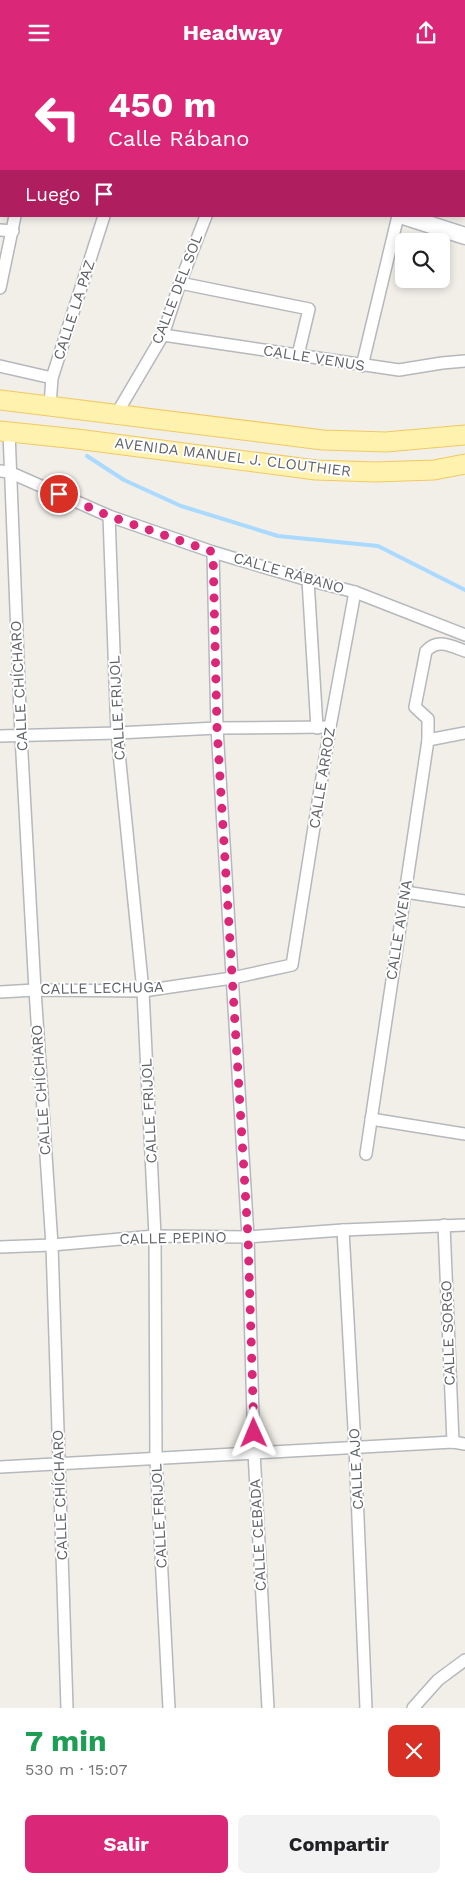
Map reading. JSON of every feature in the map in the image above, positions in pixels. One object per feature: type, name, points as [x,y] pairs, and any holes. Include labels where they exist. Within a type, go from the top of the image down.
[{"type":"main road","points":[[406,217],[465,236]]},
{"type":"main road","name":"AVENIDA MANUEL J. CLOUTHIER","points":[[0,400],[117,413],[322,440],[386,442],[465,435]]},
{"type":"main road","name":"AVENIDA MANUEL J. CLOUTHIER","points":[[4,432],[77,439],[316,470],[375,473],[434,470],[465,463]]},
{"type":"street","points":[[0,288],[15,217]]},
{"type":"street","name":"CALLE LA PAZ","points":[[50,405],[52,378],[104,217]]},
{"type":"street","name":"CALLE DEL SOL","points":[[117,413],[163,335],[180,283],[206,217]]},
{"type":"street","points":[[362,365],[398,217]]},
{"type":"street","points":[[0,230],[13,231]]},
{"type":"street","points":[[180,283],[309,309],[298,355]]},
{"type":"street","name":"CALLE VENUS","points":[[163,335],[399,370],[465,361]]},
{"type":"street","points":[[0,366],[52,378]]},
{"type":"street","name":"CALLE CHÍCHARO","points":[[4,432],[35,990],[52,1245],[67,1708]]},
{"type":"street","name":"CALLE RÁBANO","points":[[5,472],[109,516],[213,552],[355,592],[465,635]]},
{"type":"street","name":"CALLE FRIJOL","points":[[109,516],[117,733],[143,991],[155,1236],[156,1459],[169,1708]]},
{"type":"street","name":"CALLE CEBADA","points":[[213,552],[217,728],[248,1237],[254,1452],[268,1708]]},
{"type":"street","name":"CALLE ARROZ","points":[[308,580],[316,728]]},
{"type":"street","name":"CALLE ARROZ","points":[[292,965],[330,727],[355,592]]},
{"type":"street","name":"CALLE AVENA","points":[[366,1154],[428,740],[428,719],[415,707],[426,651],[431,645],[442,643],[465,651]]},
{"type":"street","points":[[0,736],[217,728],[330,727]]},
{"type":"street","points":[[428,740],[465,733]]},
{"type":"street","points":[[405,892],[465,901]]},
{"type":"street","name":"CALLE LECHUGA","points":[[0,992],[35,990],[143,991],[232,979],[292,965]]},
{"type":"street","points":[[371,1119],[465,1134]]},
{"type":"street","name":"CALLE SORGO","points":[[444,1225],[453,1442]]},
{"type":"street","name":"CALLE PEPINO","points":[[0,1247],[52,1245],[155,1236],[248,1237],[343,1230],[465,1225]]},
{"type":"street","name":"CALLE AJO","points":[[343,1230],[355,1447],[366,1708]]},
{"type":"street","points":[[0,1467],[453,1442],[465,1444]]},
{"type":"street","points":[[413,1708],[438,1680],[465,1660]]},
{"type":"waterway","points":[[87,456],[124,480],[181,506],[278,536],[378,546],[465,590]]},
{"type":"route","points":[[59,494],[109,516],[213,552],[217,728],[248,1237],[254,1433]]}]
